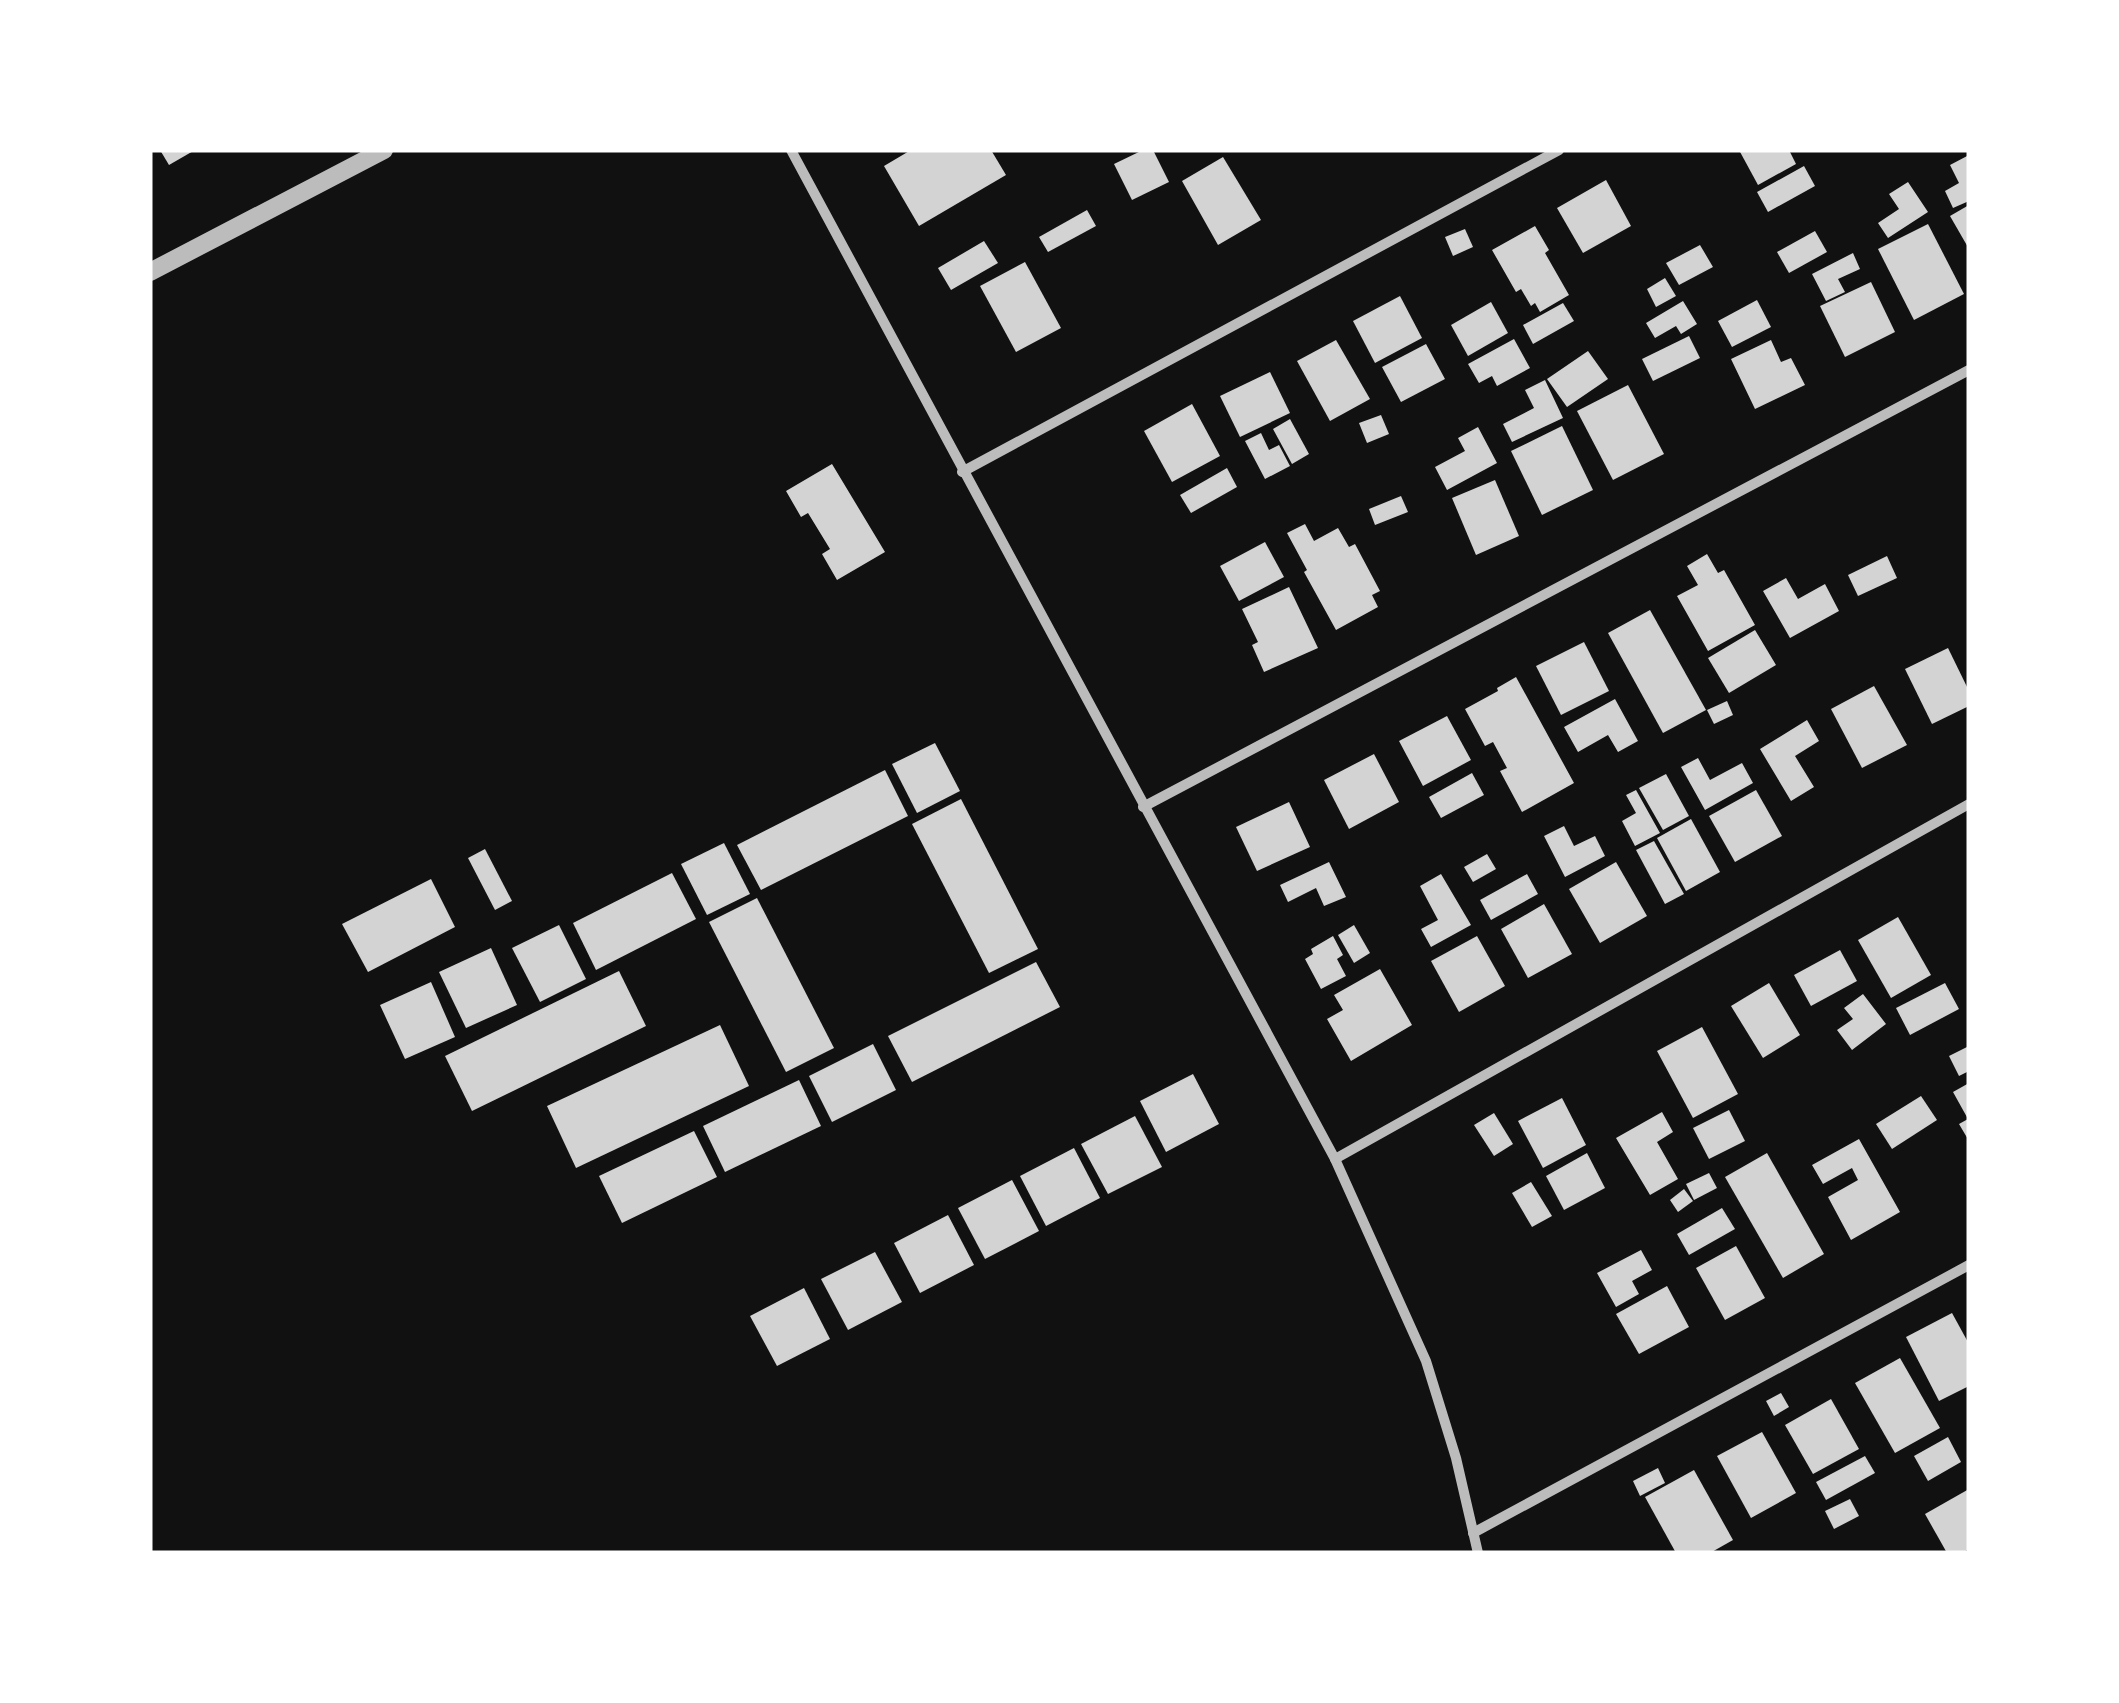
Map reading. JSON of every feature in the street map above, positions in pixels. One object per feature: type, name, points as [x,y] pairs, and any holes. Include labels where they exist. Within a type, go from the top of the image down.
[{"type":"street","points":[[150,272],[384,150]]},
{"type":"street","points":[[791,150],[1334,1159],[1426,1361],[1456,1458],[1478,1553]]},
{"type":"street","points":[[962,472],[1559,150]]},
{"type":"street","points":[[1143,807],[1969,370]]},
{"type":"street","points":[[1334,1159],[1969,804]]},
{"type":"street","points":[[1472,1533],[1969,1266]]},
{"type":"building","points":[[160,150],[195,150],[169,165]]},
{"type":"building","points":[[911,150],[991,150],[1006,175],[919,226],[884,166]]},
{"type":"building","points":[[1143,150],[1153,150],[1169,182],[1132,200],[1114,164]]},
{"type":"building","points":[[1739,150],[1789,150],[1796,164],[1758,185]]},
{"type":"building","points":[[1969,155],[1969,201],[1953,208],[1945,191],[1959,183],[1950,165]]},
{"type":"building","points":[[1223,157],[1261,220],[1218,245],[1182,181]]},
{"type":"building","points":[[1804,166],[1815,186],[1768,212],[1757,192]]},
{"type":"building","points":[[1606,180],[1631,226],[1583,253],[1557,208]]},
{"type":"building","points":[[1908,182],[1928,212],[1888,238],[1878,223],[1899,209],[1889,194]]},
{"type":"building","points":[[1969,205],[1969,249],[1950,216]]},
{"type":"building","points":[[1087,210],[1096,226],[1048,252],[1039,237]]},
{"type":"building","points":[[1928,224],[1964,294],[1914,320],[1878,249]]},
{"type":"building","points":[[1535,226],[1569,295],[1540,312],[1535,303],[1531,306],[1521,289],[1516,292],[1492,250]]},
{"type":"building","points":[[1465,229],[1473,247],[1453,256],[1445,237]]},
{"type":"building","points":[[1815,231],[1827,252],[1789,273],[1777,252]]},
{"type":"building","points":[[984,241],[998,263],[951,290],[938,268]]},
{"type":"building","points":[[1700,245],[1713,267],[1679,285],[1666,263]]},
{"type":"building","points":[[1853,253],[1860,269],[1838,279],[1845,292],[1826,301],[1812,274]]},
{"type":"building","points":[[1025,262],[1061,328],[1016,352],[980,286]]},
{"type":"building","points":[[1665,278],[1676,296],[1656,307],[1647,289]]},
{"type":"building","points":[[1871,282],[1895,332],[1845,357],[1820,306]]},
{"type":"building","points":[[1400,296],[1422,338],[1375,363],[1353,321]]},
{"type":"building","points":[[1757,300],[1771,327],[1732,347],[1718,321]]},
{"type":"building","points":[[1683,301],[1697,324],[1681,334],[1676,326],[1655,338],[1646,323]]},
{"type":"building","points":[[1491,302],[1508,333],[1468,356],[1451,325]]},
{"type":"building","points":[[1563,303],[1574,321],[1533,344],[1523,325]]},
{"type":"building","points":[[1689,336],[1700,358],[1653,381],[1642,359]]},
{"type":"building","points":[[1514,339],[1530,368],[1497,386],[1492,376],[1479,383],[1468,364]]},
{"type":"building","points":[[1336,340],[1370,399],[1330,421],[1297,361]]},
{"type":"building","points":[[1771,340],[1781,362],[1791,358],[1805,385],[1755,409],[1731,359]]},
{"type":"building","points":[[1426,344],[1445,379],[1401,402],[1382,367]]},
{"type":"building","points":[[1588,351],[1608,379],[1567,407],[1547,379]]},
{"type":"building","points":[[1270,372],[1290,413],[1240,437],[1220,396]]},
{"type":"building","points":[[1545,380],[1563,418],[1512,442],[1503,424],[1534,408],[1525,390]]},
{"type":"building","points":[[1628,385],[1664,454],[1613,480],[1577,411]]},
{"type":"building","points":[[1192,404],[1220,456],[1172,482],[1144,431]]},
{"type":"building","points":[[1381,415],[1389,434],[1367,443],[1359,423]]},
{"type":"building","points":[[1290,419],[1309,454],[1292,464],[1273,429]]},
{"type":"building","points":[[1562,426],[1593,490],[1542,515],[1511,451]]},
{"type":"building","points":[[1478,427],[1497,463],[1447,490],[1435,467],[1465,451],[1458,438]]},
{"type":"building","points":[[1261,433],[1269,450],[1279,445],[1290,466],[1265,479],[1245,441]]},
{"type":"building","points":[[832,464],[885,552],[837,580],[822,554],[830,549],[808,513],[801,517],[786,491]]},
{"type":"building","points":[[1227,468],[1237,487],[1191,513],[1180,495]]},
{"type":"building","points":[[1495,480],[1519,536],[1476,555],[1452,498]]},
{"type":"building","points":[[1401,496],[1408,512],[1375,525],[1369,509]]},
{"type":"building","points":[[1305,524],[1314,541],[1338,528],[1349,547],[1355,544],[1380,591],[1372,595],[1378,607],[1336,630],[1287,533]]},
{"type":"building","points":[[1265,542],[1284,577],[1239,601],[1220,566]]},
{"type":"building","points":[[1707,554],[1718,573],[1724,570],[1755,625],[1708,651],[1677,596],[1698,585],[1687,566]]},
{"type":"building","points":[[1887,556],[1897,578],[1858,596],[1848,575]]},
{"type":"building","points":[[1786,578],[1798,599],[1825,584],[1839,611],[1790,638],[1763,591]]},
{"type":"building","points":[[1289,587],[1318,648],[1264,672],[1252,645],[1258,642],[1242,609]]},
{"type":"building","points":[[1650,610],[1706,710],[1663,733],[1608,633]]},
{"type":"building","points":[[1755,630],[1776,665],[1729,693],[1708,658]]},
{"type":"building","points":[[1584,642],[1609,691],[1561,715],[1536,666]]},
{"type":"building","points":[[1948,648],[1969,691],[1969,706],[1932,724],[1905,669]]},
{"type":"building","points":[[1516,677],[1574,783],[1522,812],[1500,771],[1507,768],[1493,742],[1485,746],[1465,709]]},
{"type":"building","points":[[1874,686],[1907,745],[1862,768],[1831,709]]},
{"type":"building","points":[[1615,699],[1638,741],[1618,752],[1608,735],[1578,752],[1564,727]]},
{"type":"building","points":[[1727,701],[1733,715],[1714,724],[1707,710]]},
{"type":"building","points":[[1447,716],[1471,760],[1423,786],[1399,741]]},
{"type":"building","points":[[1807,720],[1819,741],[1795,756],[1814,787],[1791,801],[1760,749]]},
{"type":"building","points":[[935,743],[960,791],[917,813],[892,764]]},
{"type":"building","points":[[1374,754],[1399,802],[1349,829],[1324,780]]},
{"type":"building","points":[[1698,758],[1710,780],[1742,763],[1753,783],[1705,810],[1681,767]]},
{"type":"building","points":[[885,770],[908,816],[761,890],[737,845]]},
{"type":"building","points":[[1472,773],[1484,795],[1441,818],[1429,797]]},
{"type":"building","points":[[1666,774],[1689,816],[1663,830],[1639,788]]},
{"type":"building","points":[[1636,790],[1660,833],[1635,846],[1622,821],[1636,813],[1626,795]]},
{"type":"building","points":[[1756,790],[1782,836],[1735,862],[1709,816]]},
{"type":"building","points":[[961,799],[1038,949],[989,973],[912,824]]},
{"type":"building","points":[[1289,802],[1310,847],[1257,871],[1236,827]]},
{"type":"building","points":[[1691,819],[1720,872],[1686,891],[1657,838]]},
{"type":"building","points":[[1564,826],[1574,846],[1595,836],[1605,856],[1565,877],[1544,836]]},
{"type":"building","points":[[1654,841],[1684,894],[1665,904],[1636,850]]},
{"type":"building","points":[[724,843],[750,894],[707,915],[681,864]]},
{"type":"building","points":[[485,849],[512,901],[495,910],[468,858]]},
{"type":"building","points":[[1487,854],[1496,869],[1473,882],[1464,867]]},
{"type":"building","points":[[1329,862],[1346,897],[1324,906],[1316,888],[1288,902],[1280,885]]},
{"type":"building","points":[[1616,862],[1647,916],[1600,943],[1569,889]]},
{"type":"building","points":[[672,873],[696,919],[596,970],[573,923]]},
{"type":"building","points":[[1441,874],[1471,925],[1431,947],[1421,929],[1438,920],[1420,886]]},
{"type":"building","points":[[1527,874],[1538,894],[1491,920],[1480,900]]},
{"type":"building","points":[[431,879],[455,927],[368,972],[342,924]]},
{"type":"building","points":[[757,898],[834,1048],[786,1072],[709,922]]},
{"type":"building","points":[[1544,904],[1572,954],[1528,978],[1501,929]]},
{"type":"building","points":[[1898,917],[1931,975],[1891,998],[1858,940]]},
{"type":"building","points":[[559,925],[586,979],[540,1002],[512,948]]},
{"type":"building","points":[[1354,925],[1370,953],[1354,963],[1338,935]]},
{"type":"building","points":[[1333,936],[1343,955],[1337,959],[1346,976],[1321,989],[1305,959],[1313,954],[1311,949]]},
{"type":"building","points":[[1477,936],[1505,986],[1459,1012],[1431,961]]},
{"type":"building","points":[[491,948],[517,1005],[466,1028],[439,972]]},
{"type":"building","points":[[1840,950],[1857,981],[1811,1006],[1794,975]]},
{"type":"building","points":[[1036,962],[1060,1007],[912,1082],[888,1036]]},
{"type":"building","points":[[1380,969],[1412,1025],[1351,1061],[1327,1019],[1343,1010],[1334,995]]},
{"type":"building","points":[[619,971],[646,1026],[472,1111],[445,1056]]},
{"type":"building","points":[[431,982],[455,1037],[405,1059],[380,1005]]},
{"type":"building","points":[[1769,983],[1800,1035],[1763,1058],[1731,1006]]},
{"type":"building","points":[[1945,983],[1959,1009],[1910,1035],[1896,1008]]},
{"type":"building","points":[[1863,994],[1886,1024],[1852,1050],[1837,1030],[1853,1019],[1844,1008]]},
{"type":"building","points":[[720,1025],[749,1086],[576,1168],[547,1106]]},
{"type":"building","points":[[1702,1027],[1738,1094],[1693,1118],[1657,1051]]},
{"type":"building","points":[[873,1044],[896,1090],[832,1122],[809,1076]]},
{"type":"building","points":[[1969,1046],[1969,1071],[1959,1076],[1949,1056]]},
{"type":"building","points":[[1193,1074],[1219,1124],[1166,1152],[1140,1101]]},
{"type":"building","points":[[799,1080],[821,1126],[725,1172],[703,1126]]},
{"type":"building","points":[[1969,1083],[1969,1141],[1959,1124],[1968,1119],[1953,1092]]},
{"type":"building","points":[[1921,1096],[1937,1120],[1892,1149],[1876,1124]]},
{"type":"building","points":[[1562,1098],[1586,1145],[1543,1168],[1518,1121]]},
{"type":"building","points":[[1729,1110],[1745,1141],[1709,1159],[1693,1128]]},
{"type":"building","points":[[1662,1112],[1673,1132],[1657,1142],[1678,1179],[1650,1195],[1616,1138]]},
{"type":"building","points":[[1494,1113],[1513,1144],[1494,1156],[1474,1125]]},
{"type":"building","points":[[1135,1116],[1162,1167],[1108,1194],[1081,1144]]},
{"type":"building","points":[[694,1131],[717,1177],[622,1223],[599,1176]]},
{"type":"building","points":[[1859,1139],[1900,1212],[1851,1240],[1828,1197],[1858,1180],[1852,1168],[1823,1184],[1812,1165]]},
{"type":"building","points":[[1074,1148],[1100,1198],[1046,1226],[1020,1176]]},
{"type":"building","points":[[1587,1153],[1605,1188],[1564,1210],[1546,1176]]},
{"type":"building","points":[[1767,1153],[1824,1254],[1783,1278],[1725,1177]]},
{"type":"building","points":[[1709,1173],[1717,1188],[1694,1200],[1686,1184]]},
{"type":"building","points":[[1012,1180],[1039,1231],[985,1259],[958,1208]]},
{"type":"building","points":[[1531,1182],[1552,1216],[1532,1227],[1512,1193]]},
{"type":"building","points":[[1684,1189],[1693,1201],[1678,1212],[1670,1200]]},
{"type":"building","points":[[1722,1208],[1735,1229],[1689,1255],[1677,1234]]},
{"type":"building","points":[[948,1215],[974,1265],[920,1293],[894,1243]]},
{"type":"building","points":[[1736,1246],[1765,1298],[1725,1320],[1696,1268]]},
{"type":"building","points":[[1641,1250],[1652,1270],[1632,1281],[1639,1294],[1616,1307],[1597,1273]]},
{"type":"building","points":[[875,1252],[902,1302],[848,1330],[821,1279]]},
{"type":"building","points":[[1667,1286],[1689,1327],[1639,1354],[1616,1314]]},
{"type":"building","points":[[804,1288],[830,1339],[777,1366],[750,1316]]},
{"type":"building","points":[[1952,1313],[1969,1344],[1969,1386],[1939,1401],[1906,1337]]},
{"type":"building","points":[[1900,1358],[1940,1428],[1895,1453],[1855,1383]]},
{"type":"building","points":[[1781,1393],[1789,1407],[1774,1416],[1766,1401]]},
{"type":"building","points":[[1831,1399],[1859,1449],[1813,1474],[1785,1425]]},
{"type":"building","points":[[1762,1432],[1796,1493],[1751,1518],[1717,1456]]},
{"type":"building","points":[[1948,1437],[1961,1462],[1928,1481],[1914,1456]]},
{"type":"building","points":[[1865,1456],[1875,1473],[1826,1500],[1816,1482]]},
{"type":"building","points":[[1658,1468],[1665,1483],[1640,1496],[1633,1481]]},
{"type":"building","points":[[1694,1470],[1733,1540],[1710,1553],[1676,1553],[1645,1497]]},
{"type":"building","points":[[1969,1489],[1969,1549],[1947,1553],[1925,1514]]},
{"type":"building","points":[[1850,1499],[1859,1516],[1834,1529],[1825,1511]]}]
